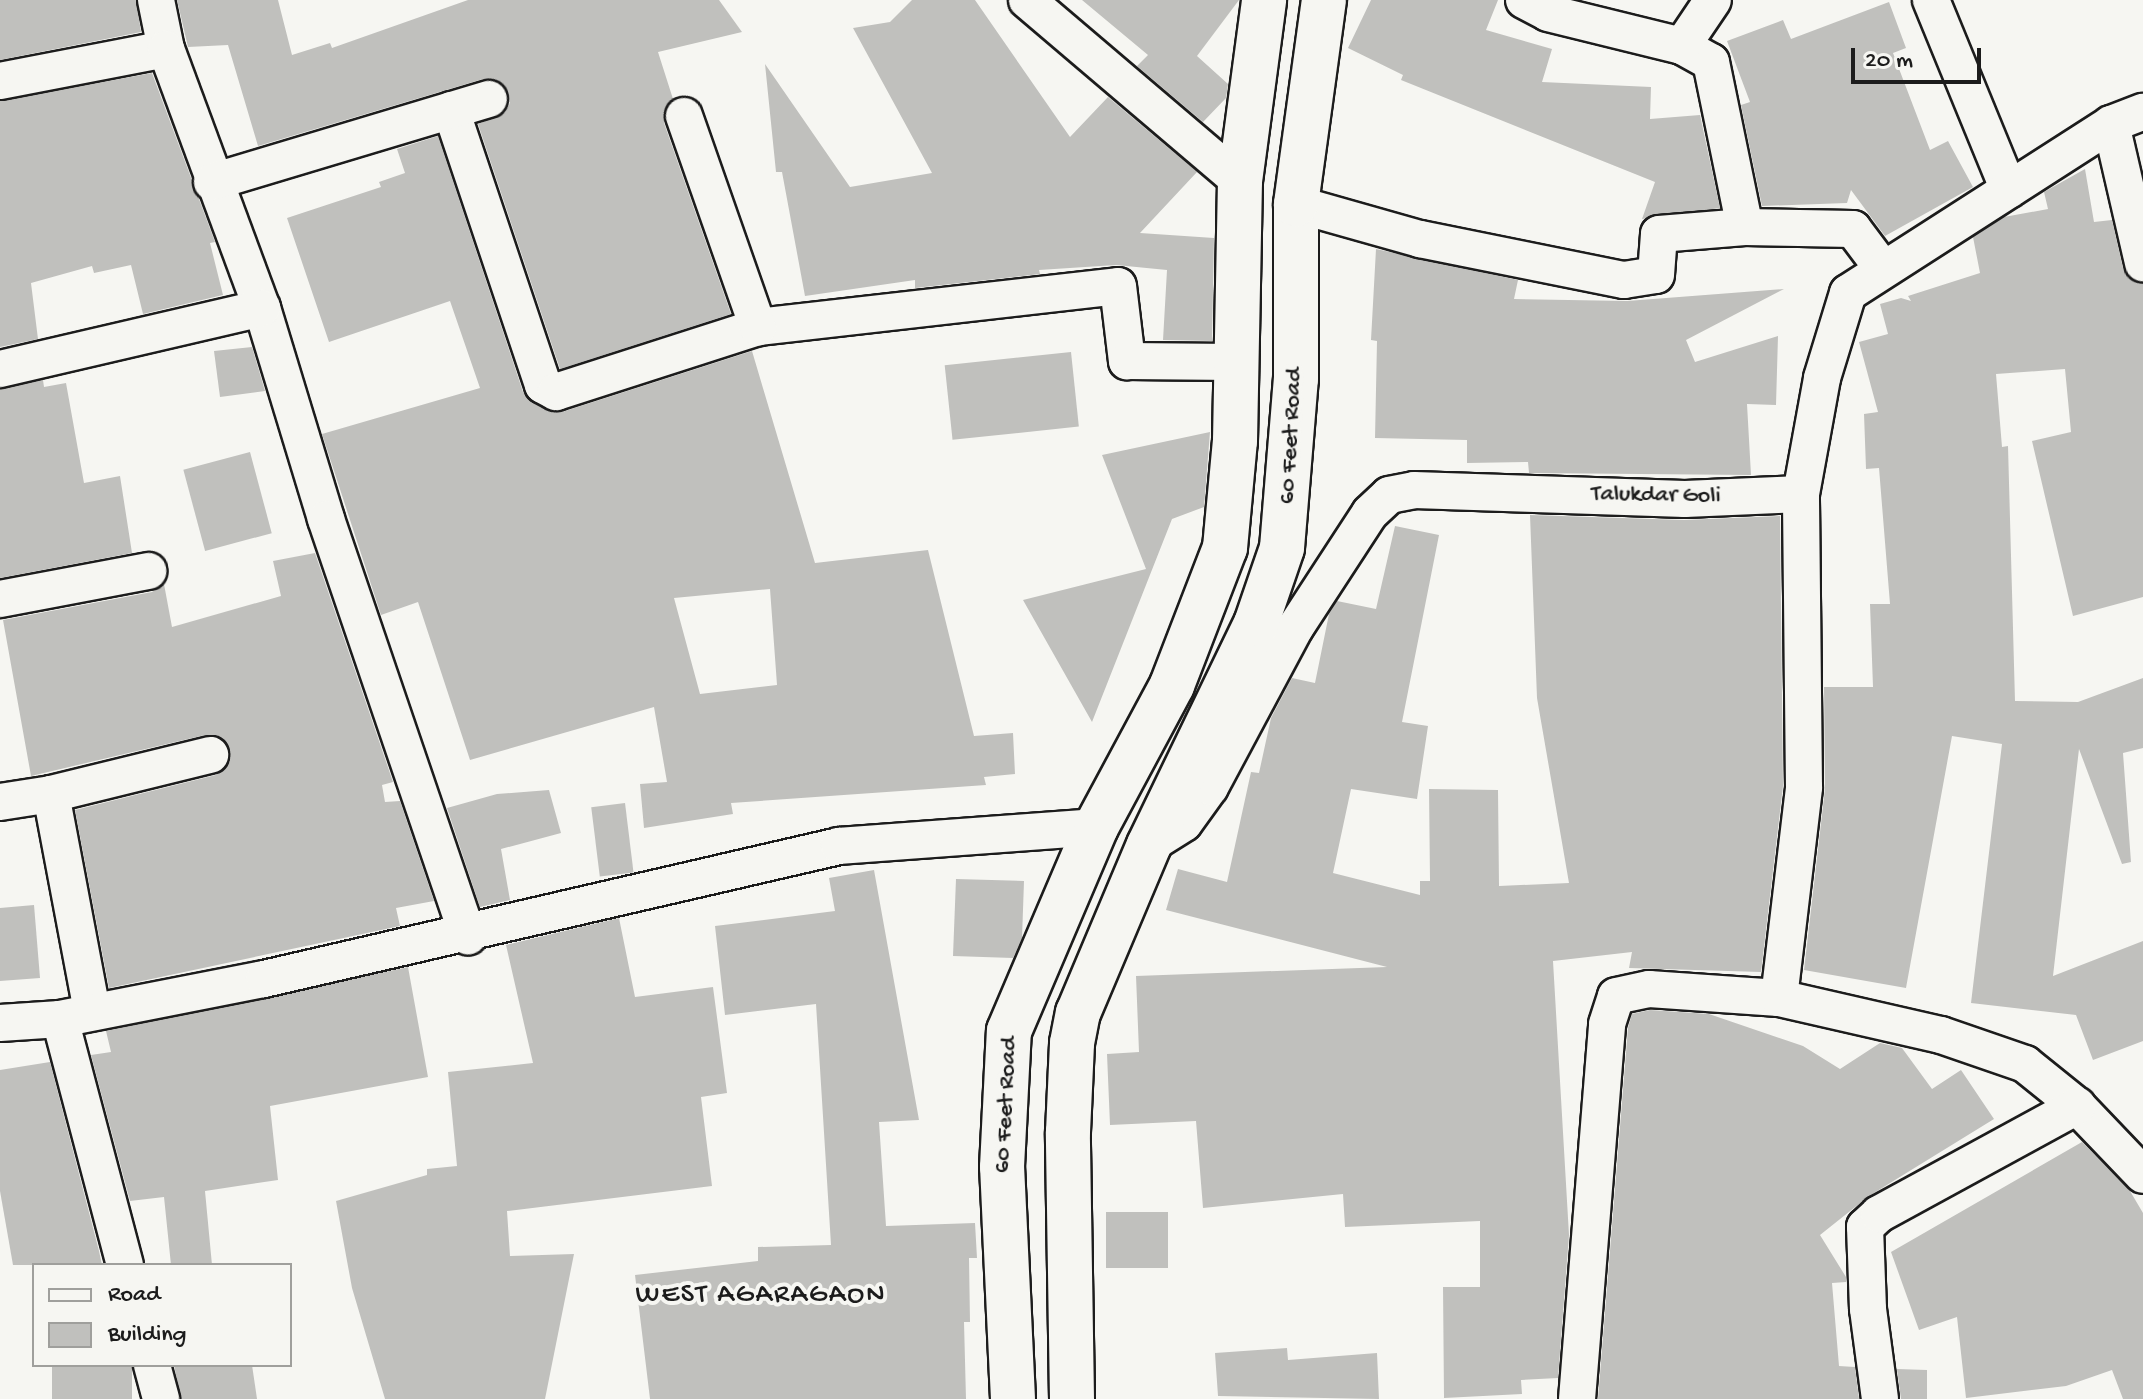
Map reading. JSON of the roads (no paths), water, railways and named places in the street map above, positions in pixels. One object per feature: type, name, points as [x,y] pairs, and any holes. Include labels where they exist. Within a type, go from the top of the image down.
[{"type":"street","points":[[156,0],[166,49],[212,182],[262,308],[326,519],[468,936]]},
{"type":"street","points":[[1027,0],[1240,181]]},
{"type":"street","name":"60 Feet Road","points":[[1013,1399],[1002,1167],[1005,1062],[1018,1002],[1096,827],[1172,685],[1221,562],[1231,504],[1240,181],[1264,0]]},
{"type":"street","name":"60 Feet Road","points":[[1072,1399],[1068,1132],[1072,1043],[1078,1013],[1149,845],[1256,624],[1282,548],[1296,379],[1296,204],[1324,0]]},
{"type":"street","points":[[1524,0],[1548,13],[1682,46],[1711,62],[1720,86],[1745,227]]},
{"type":"street","points":[[1682,46],[1713,0]]},
{"type":"street","points":[[1931,0],[2009,190]]},
{"type":"street","points":[[0,81],[166,49]]},
{"type":"street","points":[[212,182],[489,99]]},
{"type":"street","points":[[451,110],[543,385],[556,392],[590,385],[758,327],[1118,286],[1127,361],[1235,362]]},
{"type":"street","points":[[684,116],[758,327]]},
{"type":"street","points":[[1779,998],[1804,787],[1801,494],[1822,378],[1848,293],[2127,118],[2143,263]]},
{"type":"street","points":[[1296,204],[1420,239],[1624,280],[1656,275],[1659,234],[1745,227],[1853,229],[1883,269]]},
{"type":"street","points":[[0,369],[262,308]]},
{"type":"street","name":"Talukdar Goli","points":[[1149,845],[1184,823],[1210,787],[1295,628],[1370,513],[1389,495],[1414,490],[1685,499],[1801,494]]},
{"type":"street","points":[[0,599],[148,571]]},
{"type":"street","points":[[0,802],[51,794],[210,755]]},
{"type":"street","points":[[51,794],[76,1015],[125,1263]]},
{"type":"street","points":[[0,1023],[76,1015],[468,936],[839,846],[1096,827],[1149,845]]},
{"type":"street","points":[[1577,1399],[1607,1024],[1616,996],[1649,989],[1779,998],[1941,1035],[2025,1064],[2077,1106],[2143,1175]]},
{"type":"street","points":[[1880,1399],[1868,1309],[1865,1227],[1879,1214],[2077,1106]]},
{"type":"street","points":[[153,1367],[161,1399]]},
{"type":"district","name":"WEST AGARAGAON","points":[[761,1296]]}]
